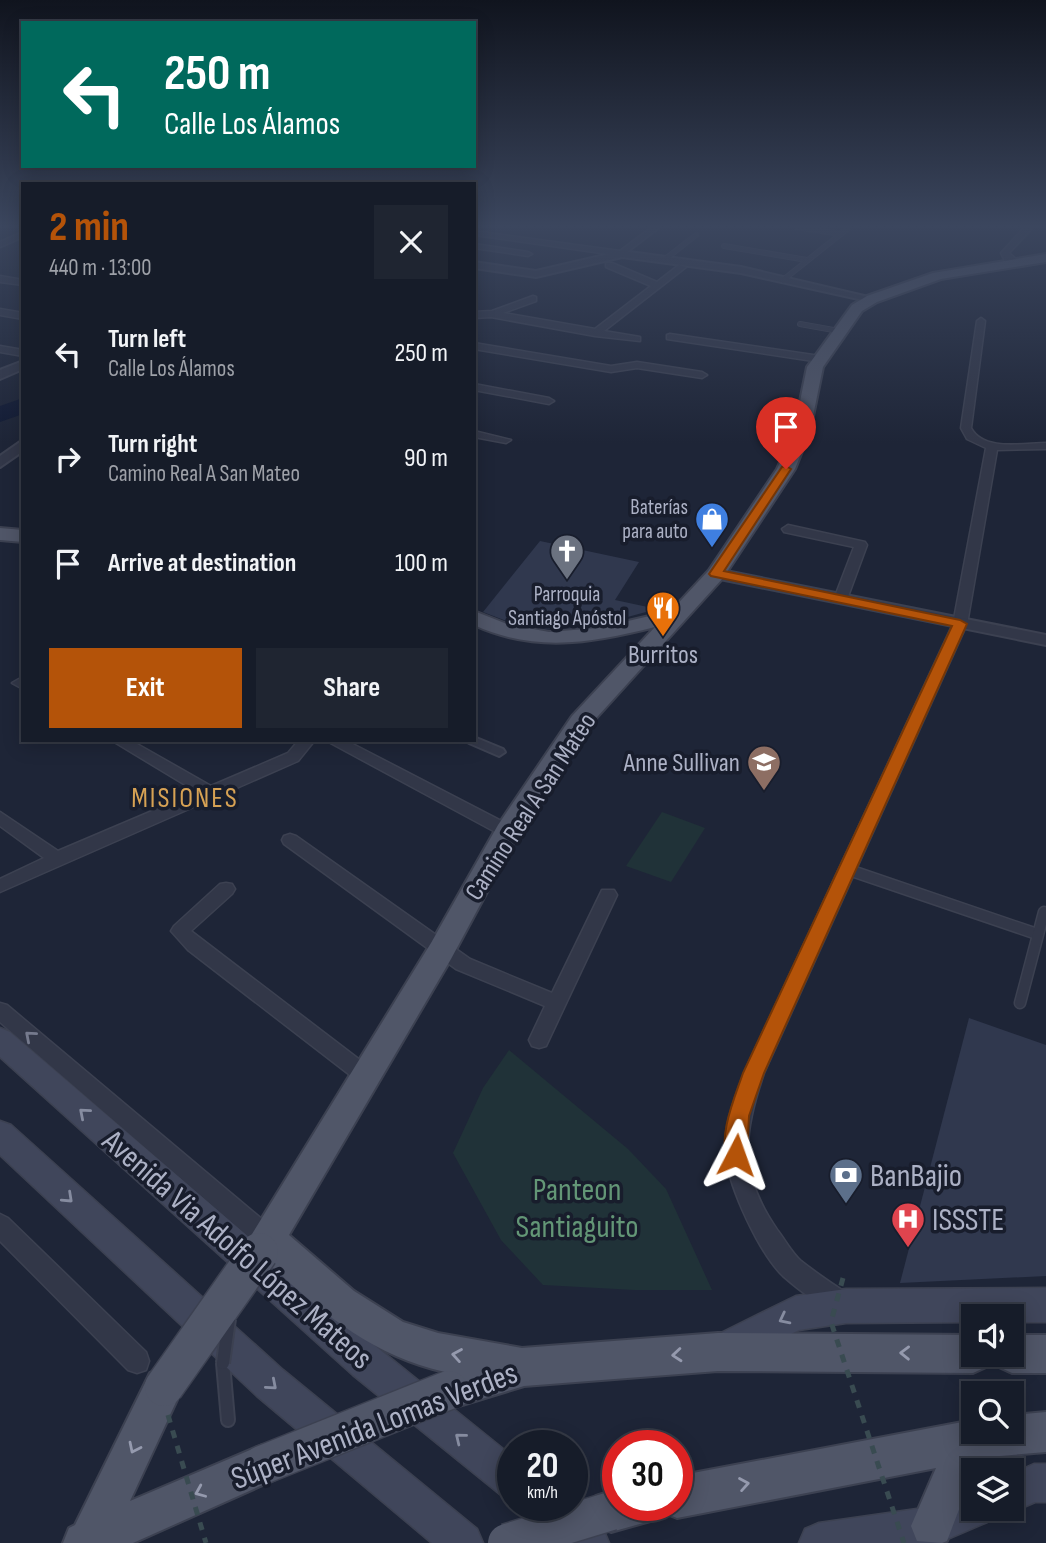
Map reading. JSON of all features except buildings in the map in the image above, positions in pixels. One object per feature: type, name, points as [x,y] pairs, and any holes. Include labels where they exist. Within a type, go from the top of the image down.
[{"type":"main road","name":"Camino Real A San Mateo","points":[[87,1542],[155,1383],[234,1288],[264,1246],[441,951],[507,831],[580,721],[716,574],[786,469],[802,431],[815,367],[857,309],[872,299]]},
{"type":"main road","points":[[0,534],[21,536]]},
{"type":"main road","points":[[476,618],[498,631],[530,638],[566,639],[598,636],[674,617]]},
{"type":"main road","name":"Avenida Via Adolfo López Mateos","points":[[0,1040],[366,1362],[497,1468]]},
{"type":"main road","points":[[0,1135],[270,1383],[463,1543]]},
{"type":"main road","points":[[264,1246],[390,1335],[434,1351],[524,1367]]},
{"type":"main road","name":"Súper Avenida Lomas Verdes","points":[[719,1352],[796,1312],[845,1292],[1046,1305]]},
{"type":"main road","name":"Súper Avenida Lomas Verdes","points":[[87,1542],[262,1465],[449,1390],[524,1367],[719,1352],[961,1354]]},
{"type":"main road","points":[[1024,1354],[1046,1354]]},
{"type":"main road","points":[[1024,1434],[1046,1432]]},
{"type":"main road","points":[[693,1494],[961,1443]]},
{"type":"main road","points":[[926,1537],[947,1486],[984,1444]]},
{"type":"main road","points":[[1024,1488],[1034,1483],[1046,1483]]},
{"type":"main road","points":[[819,1543],[926,1537],[961,1515]]},
{"type":"main road","points":[[507,1543],[608,1521]]},
{"type":"street","points":[[491,314],[533,299]]},
{"type":"street","points":[[596,333],[638,299]]},
{"type":"street","points":[[0,312],[21,316]]},
{"type":"street","points":[[476,315],[491,314],[637,338]]},
{"type":"street","points":[[981,321],[968,435],[975,442],[992,446],[1046,446]]},
{"type":"street","points":[[670,337],[820,359]]},
{"type":"street","points":[[476,346],[611,369],[637,365],[702,375]]},
{"type":"street","points":[[0,349],[21,353]]},
{"type":"street","points":[[0,375],[21,365]]},
{"type":"street","points":[[476,387],[548,401]]},
{"type":"street","points":[[476,434],[506,440]]},
{"type":"street","points":[[0,463],[21,446]]},
{"type":"street","points":[[845,1292],[790,1267],[761,1225],[744,1186],[736,1155],[738,1116],[754,1073],[960,624],[992,446]]},
{"type":"street","points":[[788,529],[861,545],[841,599]]},
{"type":"street","points":[[716,574],[1046,640]]},
{"type":"street","points":[[476,741],[499,752]]},
{"type":"street","points":[[121,742],[208,792]]},
{"type":"street","points":[[0,886],[208,792],[293,757],[306,742]]},
{"type":"street","points":[[336,742],[507,831]]},
{"type":"street","points":[[0,818],[57,859]]},
{"type":"street","points":[[290,840],[426,937],[441,951],[463,964],[557,1003]]},
{"type":"street","points":[[226,888],[180,931],[194,945],[366,1076]]},
{"type":"street","points":[[539,1040],[608,895]]},
{"type":"street","name":"Avenida Via Adolfo López Mateos","points":[[0,1011],[264,1246]]},
{"type":"street","points":[[0,1225],[155,1383]]},
{"type":"lane","points":[[800,324],[839,331]]},
{"type":"lane","points":[[849,870],[1037,934]]},
{"type":"lane","points":[[1020,1003],[1044,912]]},
{"type":"lane","points":[[228,1420],[223,1363],[234,1288]]},
{"type":"path","points":[[845,1292],[831,1322],[926,1537]]},
{"type":"path","points":[[155,1383],[206,1543]]},
{"type":"green space","points":[[662,812],[705,828],[671,882],[626,866]]},
{"type":"green space","name":"Panteon Santiaguito","points":[[509,1050],[628,1149],[666,1189],[712,1290],[635,1290],[543,1285],[501,1240],[453,1153],[483,1088]]},
{"type":"waterway","points":[[0,415],[21,406]]},
{"type":"place","name":"Baterías para auto","points":[[712,549]]},
{"type":"place","name":"Parroquia Santiago Apóstol","points":[[567,581]]},
{"type":"place","name":"Burritos","points":[[663,638]]},
{"type":"place","name":"Anne Sullivan","points":[[764,792]]},
{"type":"place","name":"BanBajio","points":[[846,1205]]},
{"type":"place","name":"ISSSTE","points":[[908,1249]]},
{"type":"district","name":"MISIONES","points":[[185,797]]},
{"type":"route","points":[[736,1155],[738,1116],[754,1073],[960,624],[716,574],[786,469]]}]
